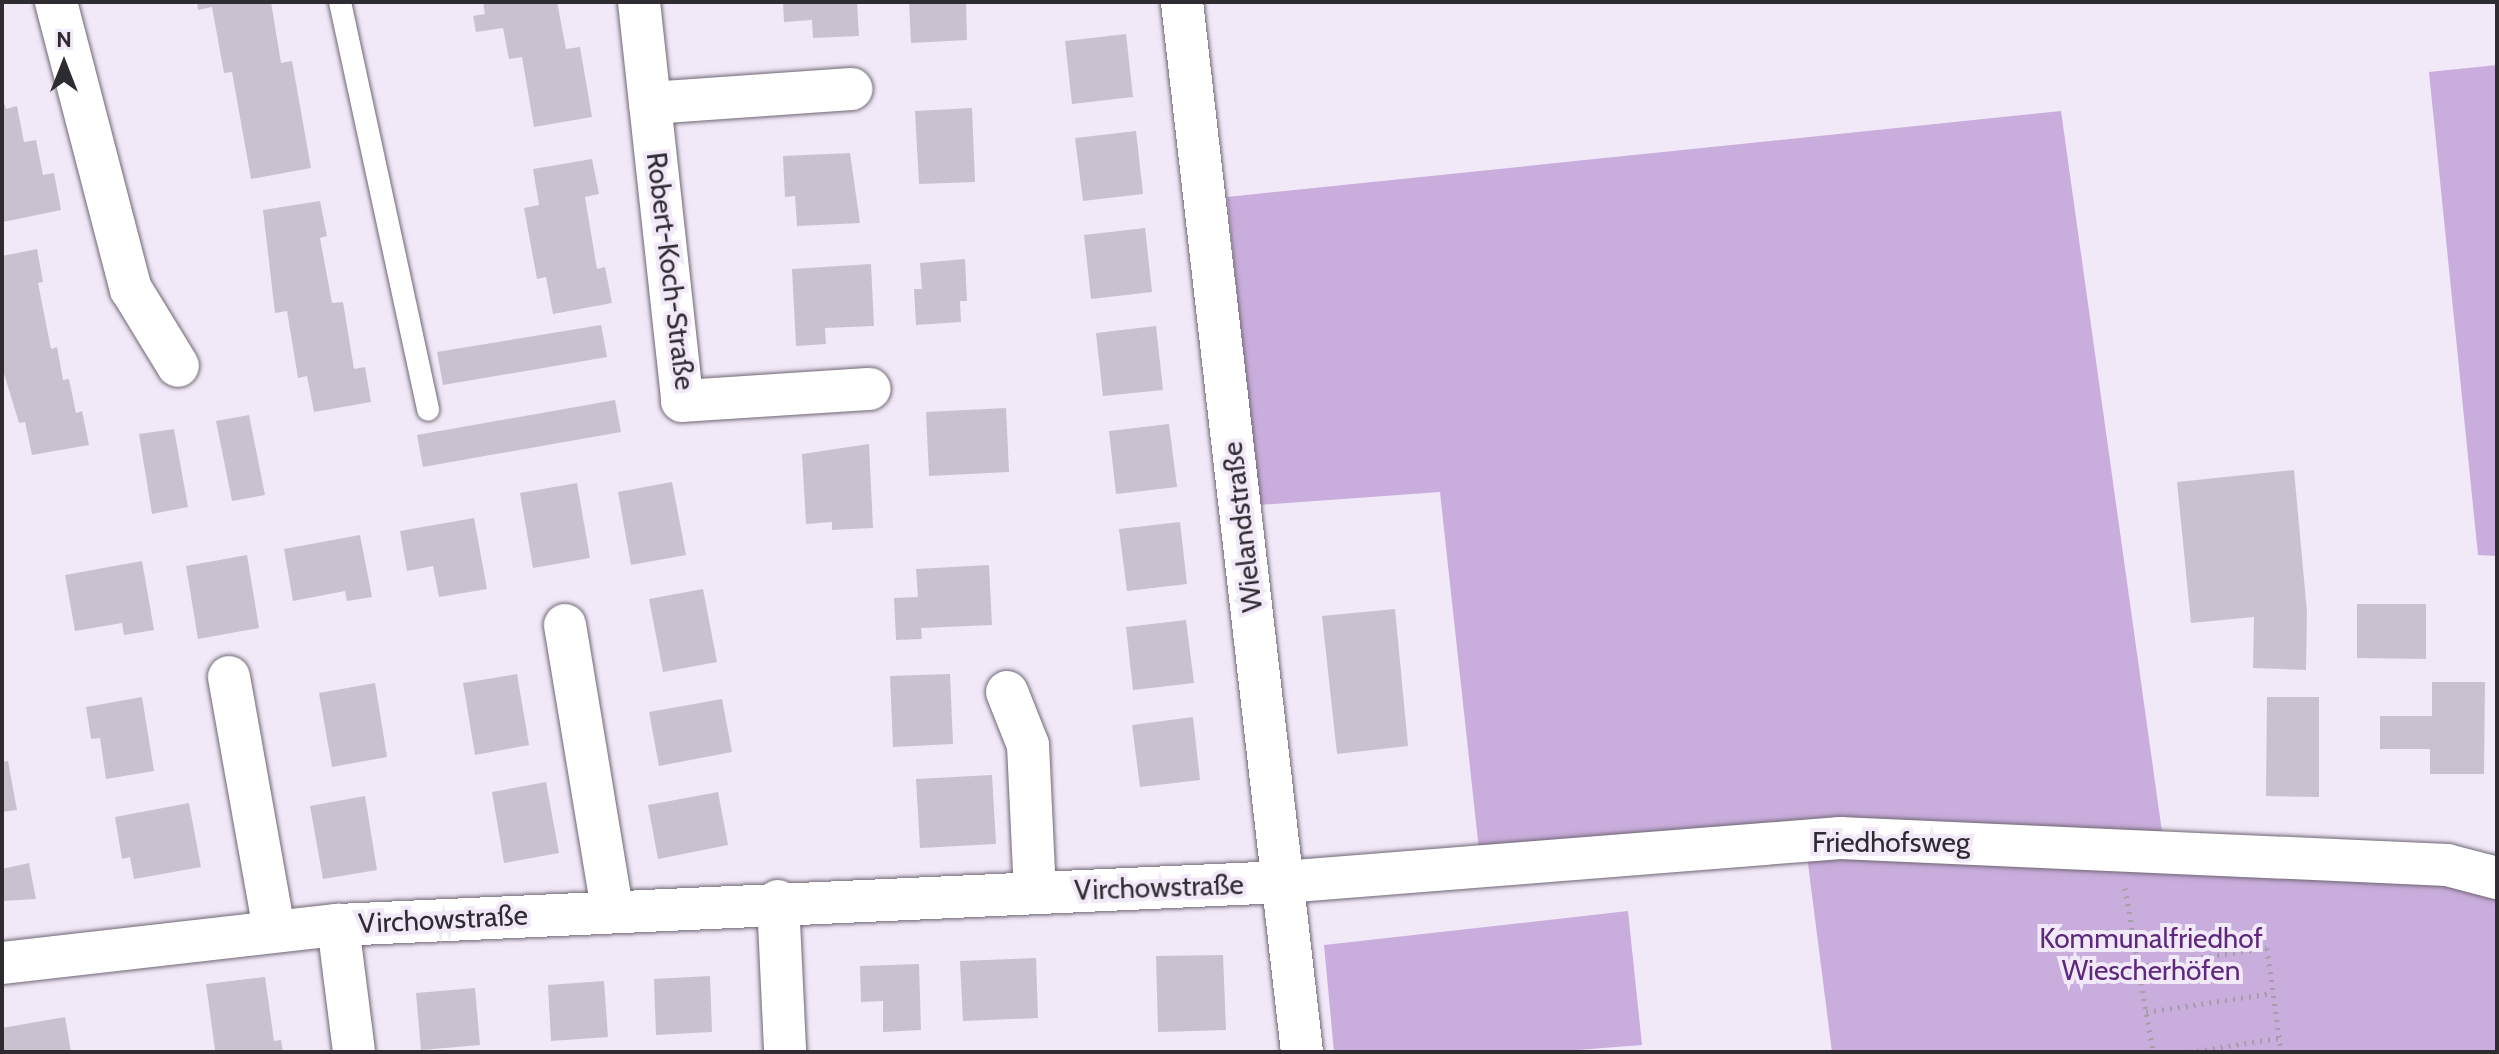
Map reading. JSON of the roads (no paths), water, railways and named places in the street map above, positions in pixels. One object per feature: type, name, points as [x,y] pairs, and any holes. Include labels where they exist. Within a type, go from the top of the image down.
[{"type":"street","points":[[56,2],[131,289],[178,366]]},
{"type":"street","name":"Robert-Koch-Straße","points":[[639,2],[682,401],[870,389]]},
{"type":"street","name":"Wielandstraße","points":[[1182,2],[1302,1052]]},
{"type":"street","points":[[650,103],[852,89]]},
{"type":"street","points":[[565,625],[612,910]]},
{"type":"street","points":[[229,677],[274,930]]},
{"type":"street","name":"Virchowstraße","points":[[1007,692],[1028,745],[1035,893]]},
{"type":"street","name":"Friedhofsweg","points":[[1283,882],[1840,838],[2447,865],[2497,878]]},
{"type":"street","name":"Virchowstraße","points":[[2,963],[338,925],[778,901],[1283,882]]},
{"type":"street","points":[[778,901],[785,1052]]},
{"type":"street","points":[[338,925],[354,1052]]},
{"type":"lane","points":[[340,2],[428,410]]},
{"type":"park label","name":"Kommunalfriedhof Wiescherhöfen","points":[[2151,954]]}]
